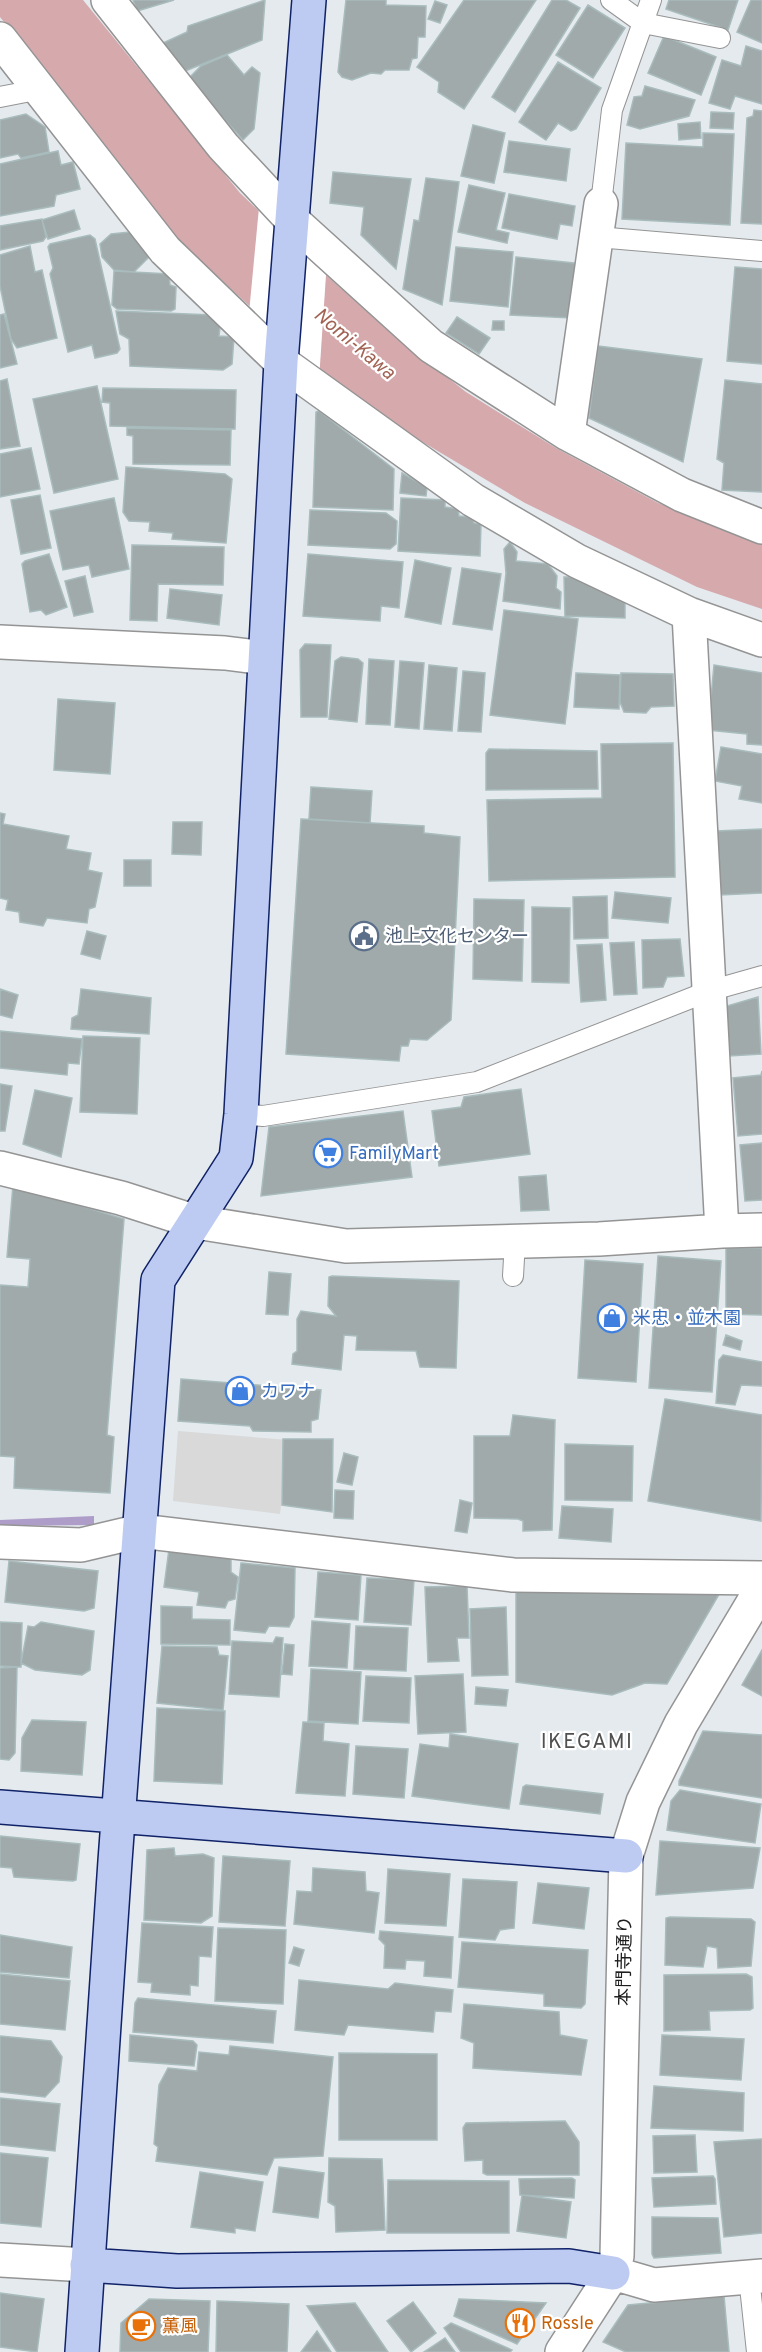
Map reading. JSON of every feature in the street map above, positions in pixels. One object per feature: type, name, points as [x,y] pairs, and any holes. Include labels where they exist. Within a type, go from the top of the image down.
[{"type":"street","points":[[108,0],[222,146],[292,227],[431,346],[568,434],[682,495],[762,527]]},
{"type":"street","points":[[82,2352],[118,1817],[158,1280],[236,1158],[242,1114],[264,658],[282,354],[309,0]]},
{"type":"street","points":[[0,39],[165,250],[282,354],[473,500],[577,561],[689,614],[762,640]]},
{"type":"street","points":[[568,434],[601,204]]},
{"type":"street","points":[[689,614],[722,1230]]},
{"type":"street","points":[[0,642],[225,652],[264,658]]},
{"type":"street","points":[[0,1167],[121,1198],[196,1222],[346,1246],[599,1239],[722,1230],[762,1230]]},
{"type":"street","points":[[0,1542],[81,1545],[140,1531],[513,1575],[762,1578]]},
{"type":"street","name":"本門寺通り","points":[[562,2352],[613,2273],[618,2240],[626,1856],[643,1802],[676,1734],[762,1588]]},
{"type":"street","points":[[0,1808],[626,1856]]},
{"type":"street","points":[[0,2260],[177,2271],[569,2266],[613,2273],[654,2285],[755,2277]]},
{"type":"lane","points":[[611,0],[643,23],[720,38]]},
{"type":"lane","points":[[601,204],[612,110],[651,0]]},
{"type":"lane","points":[[0,98],[41,89]]},
{"type":"lane","points":[[597,237],[762,251]]},
{"type":"lane","points":[[242,1114],[263,1116],[477,1082],[709,991],[762,976]]},
{"type":"lane","points":[[513,1276],[515,1241]]},
{"type":"lane","points":[[755,2277],[757,2352]]},
{"type":"shaded area","points":[[178,1431],[289,1440],[280,1514],[173,1501]]},
{"type":"shaded area","points":[[94,1516],[94,1525],[0,1526],[0,1520]]},
{"type":"water","name":"Nomi-Kawa","points":[[0,0],[83,0],[240,193],[392,334],[466,392],[556,448],[658,503],[762,543],[762,609],[697,587],[525,503],[399,428],[323,374],[173,235],[0,17]]},
{"type":"pier","points":[[260,197],[327,260],[319,380],[249,313]]},
{"type":"building","points":[[133,0],[174,0],[137,11]]},
{"type":"building","points":[[265,0],[262,40],[185,71],[163,43],[187,32],[188,26]]},
{"type":"building","points":[[346,0],[386,0],[386,5],[426,6],[425,37],[418,37],[417,58],[412,59],[409,70],[385,70],[381,74],[371,73],[352,80],[342,77],[338,72]]},
{"type":"building","points":[[464,0],[536,0],[464,109],[438,92],[439,82],[417,67]]},
{"type":"building","points":[[552,0],[566,0],[580,8],[515,112],[492,97]]},
{"type":"building","points":[[669,0],[738,0],[728,30],[666,9]]},
{"type":"building","points":[[751,0],[762,0],[762,43],[737,32]]},
{"type":"building","points":[[435,1],[447,5],[440,23],[428,19]]},
{"type":"building","points":[[588,5],[625,28],[593,78],[556,55]]},
{"type":"building","points":[[664,36],[716,57],[701,95],[648,73]]},
{"type":"building","points":[[746,46],[762,51],[762,104],[735,96],[730,109],[709,103],[722,60],[741,66]]},
{"type":"building","points":[[227,55],[244,75],[252,67],[260,73],[254,129],[243,140],[188,79],[201,66]]},
{"type":"building","points":[[558,62],[601,88],[576,129],[571,131],[558,123],[546,140],[519,122]]},
{"type":"building","points":[[645,86],[695,100],[689,116],[640,129],[627,125],[634,97],[642,96]]},
{"type":"building","points":[[754,110],[762,111],[762,224],[741,223],[747,118],[753,116]]},
{"type":"building","points":[[711,112],[734,113],[733,129],[710,128]]},
{"type":"building","points":[[26,114],[45,127],[49,152],[21,158],[18,154],[0,158],[0,120]]},
{"type":"building","points":[[700,122],[701,138],[679,140],[678,124]]},
{"type":"building","points":[[473,125],[505,133],[494,183],[461,176]]},
{"type":"building","points":[[703,133],[734,134],[730,225],[622,219],[626,143],[703,147]]},
{"type":"building","points":[[509,141],[570,149],[566,181],[504,172]]},
{"type":"building","points":[[58,151],[61,165],[73,162],[80,189],[56,195],[54,206],[0,216],[0,164]]},
{"type":"building","points":[[333,172],[411,179],[396,269],[361,235],[364,207],[330,203]]},
{"type":"building","points":[[426,178],[459,182],[442,305],[403,289],[414,220],[419,221]]},
{"type":"building","points":[[469,185],[505,193],[496,230],[509,233],[507,243],[458,232]]},
{"type":"building","points":[[509,194],[575,206],[572,226],[560,224],[557,239],[502,228]]},
{"type":"building","points":[[74,210],[80,229],[48,239],[42,220]]},
{"type":"building","points":[[42,219],[46,237],[43,241],[0,250],[0,226]]},
{"type":"building","points":[[130,232],[152,254],[134,272],[114,270],[102,257],[100,244],[111,234]]},
{"type":"building","points":[[90,235],[95,239],[120,349],[117,353],[95,358],[92,345],[68,352],[50,274],[53,268],[48,247],[50,244]]},
{"type":"building","points":[[30,246],[35,272],[42,270],[57,338],[17,348],[11,339],[0,286],[0,255]]},
{"type":"building","points":[[456,247],[513,252],[508,307],[450,301]]},
{"type":"building","points":[[516,257],[574,263],[579,271],[572,318],[510,315]]},
{"type":"building","points":[[735,267],[762,269],[762,364],[727,361]]},
{"type":"building","points":[[114,271],[169,274],[170,285],[176,287],[175,309],[171,311],[117,309],[112,305]]},
{"type":"building","points":[[116,311],[212,315],[221,319],[219,336],[234,337],[232,364],[223,370],[130,366],[129,339],[120,334]]},
{"type":"building","points":[[4,314],[17,364],[0,368],[0,315]]},
{"type":"building","points":[[457,317],[490,338],[479,354],[446,333]]},
{"type":"building","points":[[493,321],[504,321],[504,330],[492,330]]},
{"type":"building","points":[[598,346],[702,359],[683,462],[589,418]]},
{"type":"building","points":[[7,379],[20,446],[0,449],[0,381]]},
{"type":"building","points":[[725,380],[762,384],[762,492],[722,490],[724,463],[717,459]]},
{"type":"building","points":[[97,386],[118,479],[54,493],[33,399]]},
{"type":"building","points":[[103,388],[236,390],[235,429],[110,426],[110,403],[102,402]]},
{"type":"building","points":[[319,411],[394,469],[393,510],[313,507],[316,412]]},
{"type":"building","points":[[127,428],[231,430],[230,465],[133,464],[133,436],[127,435]]},
{"type":"building","points":[[31,448],[40,489],[0,497],[0,454]]},
{"type":"building","points":[[126,467],[225,474],[232,479],[226,543],[172,539],[173,533],[149,531],[150,522],[129,521],[123,512]]},
{"type":"building","points":[[402,473],[427,487],[426,496],[400,493]]},
{"type":"building","points":[[40,495],[51,548],[21,554],[11,500]]},
{"type":"building","points":[[114,498],[129,569],[92,577],[89,565],[63,570],[50,511]]},
{"type":"building","points":[[401,498],[445,500],[445,507],[458,509],[459,516],[472,517],[474,523],[481,524],[480,556],[398,551]]},
{"type":"building","points":[[310,510],[386,513],[397,521],[396,544],[390,549],[308,545]]},
{"type":"building","points":[[510,542],[517,552],[516,561],[548,564],[557,576],[556,588],[561,592],[560,609],[503,601],[506,573],[504,549]]},
{"type":"building","points":[[132,545],[224,547],[223,585],[158,584],[157,621],[130,620]]},
{"type":"building","points":[[49,554],[67,607],[46,615],[41,610],[30,612],[22,564]]},
{"type":"building","points":[[308,554],[403,562],[399,608],[381,606],[380,621],[303,616]]},
{"type":"building","points":[[415,560],[451,568],[441,624],[405,617]]},
{"type":"building","points":[[462,568],[501,574],[492,630],[453,624]]},
{"type":"building","points":[[85,576],[93,612],[74,616],[65,581]]},
{"type":"building","points":[[564,577],[575,577],[625,601],[625,618],[565,616]]},
{"type":"building","points":[[170,589],[222,595],[219,625],[167,618]]},
{"type":"building","points":[[504,610],[578,619],[565,724],[490,715]]},
{"type":"building","points":[[305,644],[331,645],[327,717],[301,717],[300,650]]},
{"type":"building","points":[[341,657],[358,659],[363,663],[357,722],[329,719],[335,661]]},
{"type":"building","points":[[369,659],[394,661],[390,725],[366,724]]},
{"type":"building","points":[[400,661],[424,663],[419,729],[395,727]]},
{"type":"building","points":[[429,665],[457,668],[452,731],[424,729]]},
{"type":"building","points":[[714,665],[762,673],[762,745],[747,744],[747,734],[708,730]]},
{"type":"building","points":[[463,671],[485,673],[481,732],[458,731]]},
{"type":"building","points":[[576,673],[620,675],[619,709],[574,707]]},
{"type":"building","points":[[621,673],[673,674],[674,706],[651,707],[646,713],[624,712],[620,702]]},
{"type":"building","points":[[58,699],[115,703],[110,774],[54,770]]},
{"type":"building","points":[[673,743],[675,877],[489,881],[487,800],[602,798],[601,744]]},
{"type":"building","points":[[721,747],[762,754],[762,803],[739,799],[742,786],[715,781]]},
{"type":"building","points":[[489,749],[597,751],[598,789],[486,790],[486,753]]},
{"type":"building","points":[[311,787],[372,791],[370,823],[309,819]]},
{"type":"building","points":[[0,813],[5,814],[3,824],[69,836],[66,849],[91,853],[88,870],[102,873],[95,907],[89,909],[87,923],[47,918],[43,926],[20,922],[19,912],[6,910],[8,900],[0,898]]},
{"type":"building","points":[[301,819],[424,826],[424,833],[460,837],[451,1020],[427,1040],[410,1039],[408,1046],[401,1046],[399,1061],[286,1054]]},
{"type":"building","points":[[173,822],[202,822],[201,855],[172,854]]},
{"type":"building","points":[[762,829],[762,893],[720,895],[717,831]]},
{"type":"building","points":[[124,860],[151,860],[151,886],[124,886]]},
{"type":"building","points":[[615,892],[671,898],[668,923],[612,918]]},
{"type":"building","points":[[607,896],[608,938],[574,939],[573,897]]},
{"type":"building","points":[[474,899],[524,900],[522,981],[473,979]]},
{"type":"building","points":[[532,907],[570,908],[569,983],[532,982]]},
{"type":"building","points":[[87,931],[106,936],[100,959],[81,954]]},
{"type":"building","points":[[680,939],[684,976],[667,977],[663,987],[643,988],[642,940]]},
{"type":"building","points":[[634,942],[637,994],[614,995],[610,943]]},
{"type":"building","points":[[602,944],[606,1000],[581,1002],[577,945]]},
{"type":"building","points":[[0,989],[18,995],[12,1018],[0,1015]]},
{"type":"building","points":[[81,989],[151,998],[149,1034],[71,1029],[72,1018],[78,1015]]},
{"type":"building","points":[[758,997],[761,1054],[729,1056],[727,1006]]},
{"type":"building","points":[[0,1031],[82,1039],[79,1064],[68,1063],[67,1075],[0,1068]]},
{"type":"building","points":[[83,1036],[140,1038],[137,1114],[80,1112]]},
{"type":"building","points":[[762,1071],[762,1134],[738,1136],[733,1078],[761,1075]]},
{"type":"building","points":[[0,1084],[12,1086],[5,1131],[0,1131]]},
{"type":"building","points":[[521,1089],[530,1154],[439,1166],[432,1111],[461,1107],[464,1097]]},
{"type":"building","points":[[35,1090],[72,1098],[61,1157],[23,1144]]},
{"type":"building","points":[[403,1111],[412,1177],[261,1196],[269,1127]]},
{"type":"building","points":[[762,1143],[762,1200],[745,1201],[740,1145]]},
{"type":"building","points":[[546,1175],[549,1210],[521,1211],[519,1177]]},
{"type":"building","points":[[13,1185],[124,1219],[107,1435],[114,1437],[110,1493],[14,1488],[15,1457],[0,1456],[0,1285],[28,1287],[30,1259],[7,1257]]},
{"type":"building","points":[[726,1248],[762,1248],[762,1315],[726,1314]]},
{"type":"building","points":[[658,1256],[721,1261],[712,1392],[649,1388]]},
{"type":"building","points":[[585,1260],[643,1264],[636,1382],[578,1378]]},
{"type":"building","points":[[269,1272],[291,1274],[288,1315],[266,1314]]},
{"type":"building","points":[[329,1277],[459,1281],[456,1368],[420,1367],[416,1351],[356,1350],[357,1336],[344,1335],[341,1370],[292,1364],[293,1354],[297,1351],[297,1319],[301,1311],[336,1316],[328,1306]]},
{"type":"building","points":[[726,1335],[742,1341],[740,1350],[723,1345]]},
{"type":"building","points":[[723,1355],[762,1362],[762,1386],[741,1385],[735,1405],[716,1403],[719,1360]]},
{"type":"building","points":[[181,1379],[321,1390],[318,1419],[311,1421],[311,1432],[253,1431],[250,1426],[178,1421]]},
{"type":"building","points":[[665,1399],[762,1415],[761,1521],[648,1501]]},
{"type":"building","points":[[513,1415],[555,1420],[552,1530],[523,1531],[523,1521],[518,1519],[474,1518],[474,1436],[510,1436]]},
{"type":"building","points":[[283,1439],[333,1439],[332,1512],[282,1505]]},
{"type":"building","points":[[565,1444],[633,1446],[632,1501],[565,1500]]},
{"type":"building","points":[[344,1453],[358,1457],[352,1485],[337,1482]]},
{"type":"building","points":[[335,1490],[354,1491],[353,1519],[334,1518]]},
{"type":"building","points":[[460,1500],[472,1503],[467,1533],[455,1531]]},
{"type":"building","points":[[562,1506],[613,1509],[611,1542],[559,1538]]},
{"type":"building","points":[[169,1549],[231,1558],[231,1572],[238,1577],[235,1599],[228,1601],[225,1608],[197,1605],[199,1592],[164,1587]]},
{"type":"building","points":[[9,1561],[98,1571],[94,1608],[84,1611],[5,1602]]},
{"type":"building","points":[[241,1563],[295,1568],[294,1617],[289,1627],[269,1626],[265,1633],[234,1630]]},
{"type":"building","points":[[318,1572],[361,1575],[358,1620],[315,1617]]},
{"type":"building","points":[[367,1578],[414,1580],[411,1625],[364,1622]]},
{"type":"building","points":[[467,1586],[469,1638],[457,1638],[459,1661],[428,1662],[425,1587]]},
{"type":"building","points":[[722,1589],[667,1684],[645,1683],[612,1695],[516,1682],[516,1591]]},
{"type":"building","points":[[161,1606],[192,1607],[192,1619],[230,1620],[230,1645],[161,1644]]},
{"type":"building","points":[[506,1607],[508,1675],[472,1676],[470,1609]]},
{"type":"building","points":[[312,1621],[350,1624],[347,1668],[309,1666]]},
{"type":"building","points":[[0,1622],[22,1623],[21,1667],[0,1666]]},
{"type":"building","points":[[41,1622],[94,1631],[90,1670],[82,1675],[35,1670],[21,1663],[28,1626],[34,1627]]},
{"type":"building","points":[[356,1626],[408,1628],[406,1671],[354,1669]]},
{"type":"building","points":[[276,1637],[283,1638],[279,1697],[229,1694],[232,1641],[273,1643]]},
{"type":"building","points":[[285,1644],[294,1645],[292,1675],[282,1674]]},
{"type":"building","points":[[162,1646],[217,1647],[219,1655],[228,1656],[223,1710],[157,1703]]},
{"type":"building","points":[[762,1650],[762,1696],[742,1685]]},
{"type":"building","points":[[17,1667],[15,1753],[9,1760],[0,1759],[0,1668]]},
{"type":"building","points":[[311,1669],[361,1672],[358,1724],[308,1721]]},
{"type":"building","points":[[463,1674],[466,1732],[418,1734],[415,1676]]},
{"type":"building","points":[[366,1676],[411,1678],[409,1723],[363,1721]]},
{"type":"building","points":[[476,1687],[508,1690],[506,1706],[475,1704]]},
{"type":"building","points":[[157,1708],[225,1711],[222,1784],[154,1781]]},
{"type":"building","points":[[32,1720],[86,1722],[82,1775],[21,1771],[22,1738]]},
{"type":"building","points":[[303,1722],[324,1723],[323,1741],[349,1744],[345,1796],[296,1793]]},
{"type":"building","points":[[703,1731],[762,1735],[762,1798],[679,1785]]},
{"type":"building","points":[[450,1734],[518,1744],[509,1809],[412,1796],[420,1744],[449,1748]]},
{"type":"building","points":[[356,1746],[408,1749],[404,1798],[353,1794]]},
{"type":"building","points":[[526,1785],[603,1794],[600,1814],[520,1804],[523,1787]]},
{"type":"building","points":[[680,1790],[761,1804],[755,1843],[667,1830],[671,1801]]},
{"type":"building","points":[[0,1836],[80,1844],[76,1880],[14,1877],[12,1868],[0,1867]]},
{"type":"building","points":[[660,1841],[760,1848],[753,1888],[656,1895]]},
{"type":"building","points":[[174,1848],[175,1856],[203,1854],[214,1858],[212,1916],[201,1923],[144,1920],[147,1850]]},
{"type":"building","points":[[223,1856],[290,1861],[285,1926],[219,1922]]},
{"type":"building","points":[[313,1868],[365,1872],[366,1891],[379,1893],[374,1933],[294,1924],[297,1891],[312,1892]]},
{"type":"building","points":[[388,1869],[450,1874],[446,1926],[385,1923]]},
{"type":"building","points":[[463,1879],[517,1882],[514,1928],[500,1930],[495,1940],[459,1937]]},
{"type":"building","points":[[538,1883],[589,1888],[584,1929],[533,1923]]},
{"type":"building","points":[[666,1918],[751,1919],[755,1922],[751,1966],[718,1968],[717,1948],[707,1946],[703,1967],[665,1965]]},
{"type":"building","points":[[142,1923],[213,1927],[211,1957],[199,1956],[198,1986],[190,1985],[190,1995],[151,1992],[152,1983],[138,1982]]},
{"type":"building","points":[[218,1928],[286,1930],[283,2004],[215,2001]]},
{"type":"building","points":[[380,1931],[453,1937],[451,1978],[424,1976],[425,1961],[406,1960],[405,1969],[384,1968],[385,1945],[379,1939]]},
{"type":"building","points":[[0,1935],[72,1947],[69,1978],[0,1972]]},
{"type":"building","points":[[462,1942],[588,1950],[585,2004],[581,2008],[544,2006],[544,1994],[458,1987]]},
{"type":"building","points":[[294,1947],[304,1950],[299,1966],[289,1963]]},
{"type":"building","points":[[0,1974],[70,1981],[65,2030],[0,2024]]},
{"type":"building","points":[[746,1974],[752,1977],[753,2008],[709,2011],[710,2030],[664,2031],[664,1975]]},
{"type":"building","points":[[299,1980],[388,1989],[395,1983],[453,1990],[451,2012],[435,2011],[433,2032],[348,2025],[344,2035],[295,2030]]},
{"type":"building","points":[[138,1998],[276,2011],[273,2043],[133,2032],[135,2003]]},
{"type":"building","points":[[464,2004],[559,2012],[560,2035],[587,2040],[581,2075],[473,2068],[474,2043],[461,2038]]},
{"type":"building","points":[[130,2035],[193,2041],[197,2045],[194,2066],[129,2061]]},
{"type":"building","points":[[662,2035],[744,2039],[741,2080],[660,2075]]},
{"type":"building","points":[[0,2036],[51,2041],[62,2057],[59,2082],[45,2097],[0,2092]]},
{"type":"building","points":[[230,2046],[333,2057],[323,2156],[274,2158],[267,2175],[156,2161],[158,2147],[154,2144],[159,2085],[168,2068],[197,2071],[199,2052],[229,2055]]},
{"type":"building","points":[[339,2053],[437,2054],[437,2140],[339,2140]]},
{"type":"building","points":[[654,2086],[744,2093],[743,2131],[651,2128]]},
{"type":"building","points":[[0,2098],[60,2104],[55,2151],[0,2145]]},
{"type":"building","points":[[565,2121],[579,2142],[579,2175],[487,2175],[483,2173],[483,2160],[465,2161],[463,2128],[466,2123]]},
{"type":"building","points":[[695,2135],[697,2172],[654,2173],[653,2136]]},
{"type":"building","points":[[762,2139],[762,2233],[724,2237],[714,2142]]},
{"type":"building","points":[[0,2153],[48,2158],[41,2227],[0,2223]]},
{"type":"building","points":[[329,2158],[382,2159],[385,2230],[336,2232],[335,2206],[328,2202]]},
{"type":"building","points":[[279,2167],[324,2173],[318,2218],[273,2212]]},
{"type":"building","points":[[200,2172],[263,2182],[255,2231],[235,2228],[235,2233],[191,2227]]},
{"type":"building","points":[[713,2176],[716,2204],[654,2207],[652,2178]]},
{"type":"building","points":[[572,2178],[575,2180],[574,2198],[520,2195],[519,2179]]},
{"type":"building","points":[[388,2180],[509,2181],[509,2233],[387,2233]]},
{"type":"building","points":[[522,2195],[571,2202],[566,2238],[517,2231]]},
{"type":"building","points":[[652,2217],[718,2218],[721,2253],[654,2258],[652,2254]]},
{"type":"building","points":[[0,2293],[44,2299],[37,2352],[0,2347]]},
{"type":"building","points":[[724,2296],[729,2352],[626,2352],[603,2342],[628,2305]]},
{"type":"building","points":[[149,2299],[210,2301],[208,2352],[120,2352],[121,2323]]},
{"type":"building","points":[[459,2299],[546,2303],[517,2344],[454,2316]]},
{"type":"building","points":[[217,2301],[289,2304],[287,2352],[216,2352]]},
{"type":"building","points":[[413,2302],[436,2333],[411,2352],[387,2321]]},
{"type":"building","points":[[355,2303],[388,2352],[337,2352],[307,2306]]},
{"type":"building","points":[[451,2323],[512,2350],[510,2352],[461,2352],[444,2328]]},
{"type":"building","points":[[317,2331],[331,2352],[301,2352]]},
{"type":"building","points":[[445,2338],[455,2352],[424,2352]]},
{"type":"place","name":"池上文化センター","points":[[364,936]]},
{"type":"place","name":"FamilyMart","points":[[328,1153]]},
{"type":"place","name":"米忠・並木園","points":[[612,1318]]},
{"type":"place","name":"カワナ","points":[[240,1391]]},
{"type":"place","name":"Rossle","points":[[520,2323]]},
{"type":"place","name":"薫風","points":[[141,2326]]},
{"type":"district","name":"IKEGAMI","points":[[587,1741]]}]
